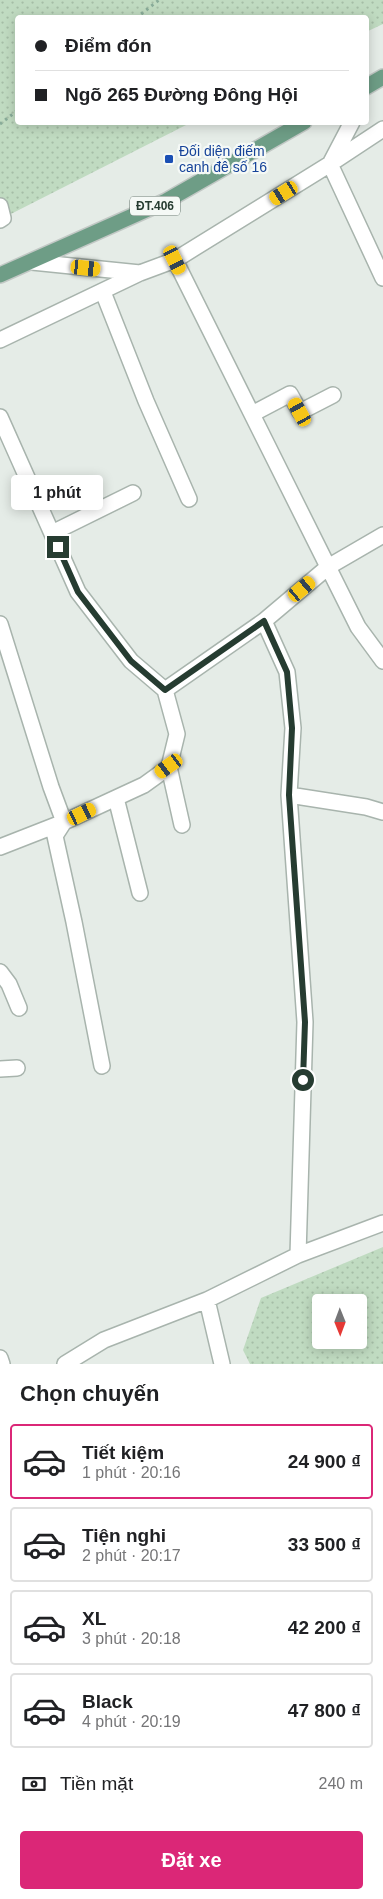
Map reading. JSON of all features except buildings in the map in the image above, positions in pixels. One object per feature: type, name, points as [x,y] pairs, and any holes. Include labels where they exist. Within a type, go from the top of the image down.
[{"type":"main road","name":"ĐT.406","points":[[0,276],[166,202],[299,125]]},
{"type":"street","points":[[330,164],[350,125]]},
{"type":"street","points":[[0,340],[140,273],[175,260],[383,129]]},
{"type":"street","points":[[330,164],[383,278]]},
{"type":"street","points":[[0,206],[3,218],[0,220]]},
{"type":"street","points":[[175,260],[358,627],[383,661]]},
{"type":"street","points":[[32,262],[140,273]]},
{"type":"street","points":[[103,292],[146,401],[189,499]]},
{"type":"street","points":[[252,414],[290,394],[300,412],[333,395]]},
{"type":"street","points":[[0,417],[78,592],[131,661],[165,690],[176,734],[169,766],[182,825]]},
{"type":"street","points":[[52,534],[133,493]]},
{"type":"street","points":[[165,690],[264,621],[328,568],[383,535]]},
{"type":"street","points":[[264,621],[287,672],[292,728],[289,795],[305,1022],[298,1255]]},
{"type":"street","points":[[0,624],[51,787],[64,822]]},
{"type":"street","points":[[0,847],[64,822],[144,785],[169,766]]},
{"type":"street","points":[[289,795],[366,807],[383,812]]},
{"type":"street","points":[[116,798],[140,893]]},
{"type":"street","points":[[64,822],[54,836],[74,922],[102,1066]]},
{"type":"street","points":[[0,972],[9,984],[19,1008]]},
{"type":"street","points":[[0,1070],[17,1068]]},
{"type":"street","points":[[65,1364],[104,1340],[207,1300],[298,1255],[383,1223]]},
{"type":"street","points":[[207,1300],[222,1364]]},
{"type":"street","points":[[0,1358],[2,1364]]},
{"type":"path","points":[[140,15],[159,0]]},
{"type":"path","points":[[0,124],[15,112]]},
{"type":"green space","points":[[0,0],[383,0],[383,24],[369,31],[369,15],[15,15],[15,125],[186,125],[3,218],[0,206]]},
{"type":"green space","points":[[383,1247],[383,1364],[250,1364],[243,1350],[261,1298]]},
{"type":"place","name":"Đối diện điếm canh đê số 16","points":[[169,159]]},
{"type":"route","points":[[58,547],[78,592],[131,661],[165,690],[264,621],[287,672],[292,728],[289,795],[305,1022],[303,1080]]}]
